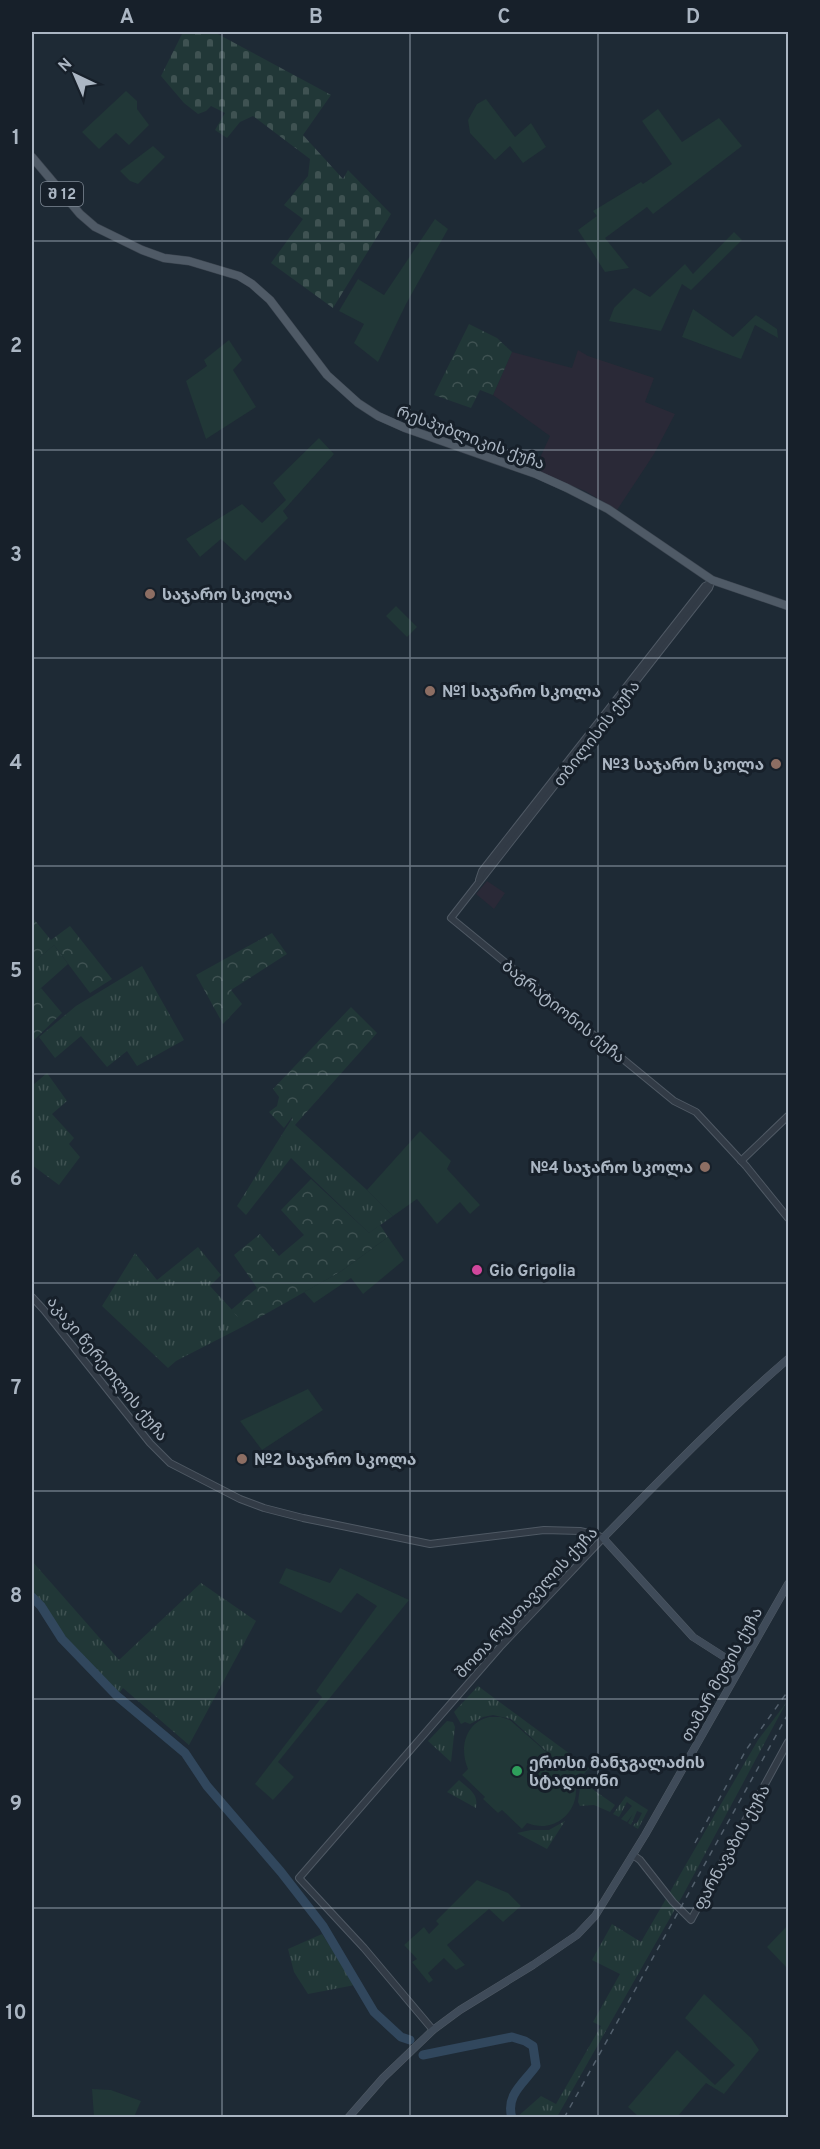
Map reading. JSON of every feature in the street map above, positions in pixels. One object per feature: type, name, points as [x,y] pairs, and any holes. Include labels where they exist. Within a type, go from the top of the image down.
[{"type":"main road","name":"რესპუბლიკის ქუჩა","points":[[32,157],[80,214],[95,227],[164,258],[189,261],[239,276],[260,290],[327,375],[358,403],[390,422],[536,474],[608,509],[711,582],[789,606]]},
{"type":"main road","name":"შოთა რუსთაველის ქუჩა","points":[[603,1538],[708,1433],[789,1359]]},
{"type":"main road","points":[[603,1538],[693,1637],[740,1666]]},
{"type":"main road","name":"თამარ მეფის ქუჩა","points":[[348,2118],[383,2078],[433,2030],[460,2010],[577,1935],[595,1916],[633,1855],[789,1584]]},
{"type":"street","name":"თბილისის ქუჩა","points":[[451,918],[710,588],[711,582]]},
{"type":"street","name":"ბაგრატიონის ქუჩა","points":[[451,918],[678,1103],[696,1112],[789,1218]]},
{"type":"street","points":[[741,1161],[789,1116]]},
{"type":"street","name":"აკაკი წერეთლის ქუჩა","points":[[32,1297],[150,1443],[170,1463],[240,1499],[303,1518],[430,1544],[544,1530],[580,1532],[603,1538]]},
{"type":"street","name":"შოთა რუსთაველის ქუჩა","points":[[433,2030],[364,1948],[299,1878],[500,1647],[603,1538]]},
{"type":"street","name":"ფარნავაზის ქუჩა","points":[[633,1855],[640,1860],[673,1902],[691,1920],[789,1742]]},
{"type":"shaded area","points":[[578,350],[588,356],[654,378],[645,402],[675,414],[654,454],[617,510],[585,491],[534,471],[550,436],[493,395],[512,352],[572,368]]},
{"type":"shaded area","points":[[487,881],[505,893],[494,909],[476,894]]},
{"type":"green space","points":[[183,32],[214,32],[331,95],[303,135],[343,179],[348,170],[391,214],[333,308],[271,263],[303,219],[284,205],[308,176],[310,159],[253,116],[240,122],[227,138],[215,130],[225,113],[211,106],[198,114],[184,103],[161,76]]},
{"type":"green space","points":[[126,91],[137,101],[137,109],[149,125],[129,145],[116,133],[99,149],[82,132]]},
{"type":"green space","points":[[486,99],[515,137],[531,123],[546,147],[523,163],[510,146],[495,160],[470,133],[468,120],[477,104]]},
{"type":"green space","points":[[658,109],[682,142],[719,118],[742,146],[653,214],[647,207],[605,238],[629,268],[605,272],[578,230],[597,216],[593,211],[641,182],[643,184],[672,164],[642,121]]},
{"type":"green space","points":[[153,146],[165,157],[138,184],[130,181],[120,171]]},
{"type":"green space","points":[[435,219],[448,229],[406,304],[378,362],[354,343],[364,324],[339,311],[358,279],[384,295]]},
{"type":"green space","points":[[734,232],[742,240],[691,290],[682,284],[661,331],[609,321],[614,308],[634,288],[650,297],[685,264],[693,274]]},
{"type":"green space","points":[[693,309],[733,337],[756,315],[777,329],[778,338],[755,325],[741,359],[682,337]]},
{"type":"green space","points":[[469,324],[497,338],[512,352],[493,395],[480,390],[471,408],[434,395]]},
{"type":"green space","points":[[229,340],[242,360],[233,370],[256,407],[206,439],[186,381],[207,366],[204,360]]},
{"type":"green space","points":[[319,438],[334,454],[283,511],[288,518],[245,561],[221,539],[200,557],[186,539],[242,504],[262,523],[286,500],[273,483]]},
{"type":"green space","points":[[396,606],[417,627],[407,637],[386,616]]},
{"type":"green space","points":[[32,917],[51,940],[70,926],[112,979],[90,993],[54,945],[32,964]]},
{"type":"green space","points":[[272,933],[287,954],[231,990],[242,1004],[223,1024],[196,975]]},
{"type":"green space","points":[[54,945],[68,964],[32,996],[32,964]]},
{"type":"green space","points":[[142,966],[184,1040],[137,1066],[127,1051],[107,1067],[81,1036],[55,1058],[39,1037],[76,1006]]},
{"type":"green space","points":[[41,988],[62,1013],[32,1042],[32,996]]},
{"type":"green space","points":[[351,1007],[377,1033],[295,1125],[292,1117],[284,1128],[269,1112],[277,1106],[279,1097],[273,1089]]},
{"type":"green space","points":[[47,1073],[67,1101],[52,1114],[74,1138],[69,1144],[80,1157],[59,1185],[32,1165],[32,1084]]},
{"type":"green space","points":[[293,1117],[295,1125],[393,1216],[369,1233],[291,1158],[246,1215],[237,1206]]},
{"type":"green space","points":[[420,1131],[451,1161],[447,1169],[480,1205],[470,1214],[460,1202],[437,1224],[417,1199],[393,1216],[367,1190]]},
{"type":"green space","points":[[311,1179],[369,1233],[380,1225],[388,1237],[340,1272],[246,1325],[231,1310],[257,1288],[234,1255],[260,1234],[279,1256],[304,1235],[281,1210]]},
{"type":"green space","points":[[388,1237],[404,1260],[363,1294],[351,1278],[314,1303],[304,1292],[340,1272]]},
{"type":"green space","points":[[198,1247],[221,1275],[210,1286],[246,1325],[176,1361],[168,1368],[102,1306],[135,1253],[157,1280]]},
{"type":"green space","points":[[308,1389],[323,1410],[262,1450],[240,1421]]},
{"type":"green space","points":[[32,1561],[119,1660],[201,1583],[256,1621],[189,1745],[123,1688],[117,1696],[62,1639],[41,1606],[32,1597]]},
{"type":"green space","points":[[286,1568],[330,1583],[340,1568],[409,1600],[278,1762],[294,1777],[273,1800],[255,1784],[322,1697],[316,1691],[377,1606],[357,1593],[341,1613],[279,1583]]},
{"type":"green space","points":[[478,1686],[589,1768],[584,1774],[580,1773],[573,1777],[511,1719],[493,1715],[470,1724],[465,1722],[461,1724],[454,1712]]},
{"type":"green space","points":[[786,1703],[683,1895],[557,2117],[516,2118],[541,2096],[556,2104],[601,2026],[593,2022],[620,1974],[592,1960],[612,1924],[641,1942],[758,1740]]},
{"type":"green space","name":"ეროსი მანჯგალაძის სტადიონი","points":[[489,1717],[510,1720],[570,1773],[576,1791],[574,1804],[567,1815],[558,1822],[545,1826],[527,1823],[522,1829],[502,1810],[498,1813],[462,1775],[468,1769],[464,1753],[466,1737],[474,1725]]},
{"type":"green space","points":[[447,1721],[453,1722],[455,1727],[451,1762],[428,1741]]},
{"type":"green space","points":[[459,1780],[475,1795],[476,1808],[447,1792]]},
{"type":"green space","points":[[581,1781],[615,1805],[610,1812],[594,1805],[580,1806],[578,1802]]},
{"type":"green space","points":[[626,1796],[648,1810],[638,1829],[633,1826],[642,1813],[637,1811],[631,1825],[628,1823],[633,1814],[627,1822],[621,1819],[632,1806],[627,1802],[619,1817],[613,1814]]},
{"type":"green space","points":[[565,1821],[547,1849],[517,1833],[549,1830]]},
{"type":"green space","points":[[477,1880],[508,1893],[521,1906],[503,1922],[489,1909],[447,1945],[465,1965],[456,1970],[444,1958],[428,1973],[433,1980],[429,1983],[412,1962],[417,1959],[404,1945],[424,1927],[429,1934],[439,1924],[436,1921]]},
{"type":"green space","points":[[788,1925],[788,1969],[767,1947]]},
{"type":"green space","points":[[322,1934],[355,1985],[308,1994],[294,1972],[288,1949]]},
{"type":"green space","points":[[704,1994],[751,2038],[759,2050],[724,2094],[706,2083],[677,2117],[637,2117],[628,2107],[677,2050],[715,2085],[735,2065],[685,2018]]},
{"type":"green space","points":[[92,2089],[111,2090],[141,2101],[134,2117],[94,2117]]},
{"type":"waterway","points":[[32,1597],[41,1606],[62,1639],[117,1696],[185,1753],[207,1786],[281,1872],[323,1926],[374,2012],[401,2037],[410,2040]]},
{"type":"waterway","points":[[423,2055],[512,2037],[533,2046],[536,2066],[513,2096],[512,2118]]},
{"type":"railway","points":[[695,1843],[746,1750],[788,1691]]},
{"type":"railway","points":[[564,2118],[788,1714]]},
{"type":"place","name":"საჯარო სკოლა","points":[[150,594]]},
{"type":"place","name":"№1 საჯარო სკოლა","points":[[430,691]]},
{"type":"place","name":"№3 საჯარო სკოლა","points":[[776,764]]},
{"type":"place","name":"№4 საჯარო სკოლა","points":[[705,1167]]},
{"type":"place","name":"Gio Grigolia","points":[[477,1270]]},
{"type":"place","name":"№2 საჯარო სკოლა","points":[[242,1459]]},
{"type":"place","name":"ეროსი მანჯგალაძის სტადიონი","points":[[517,1771]]}]
